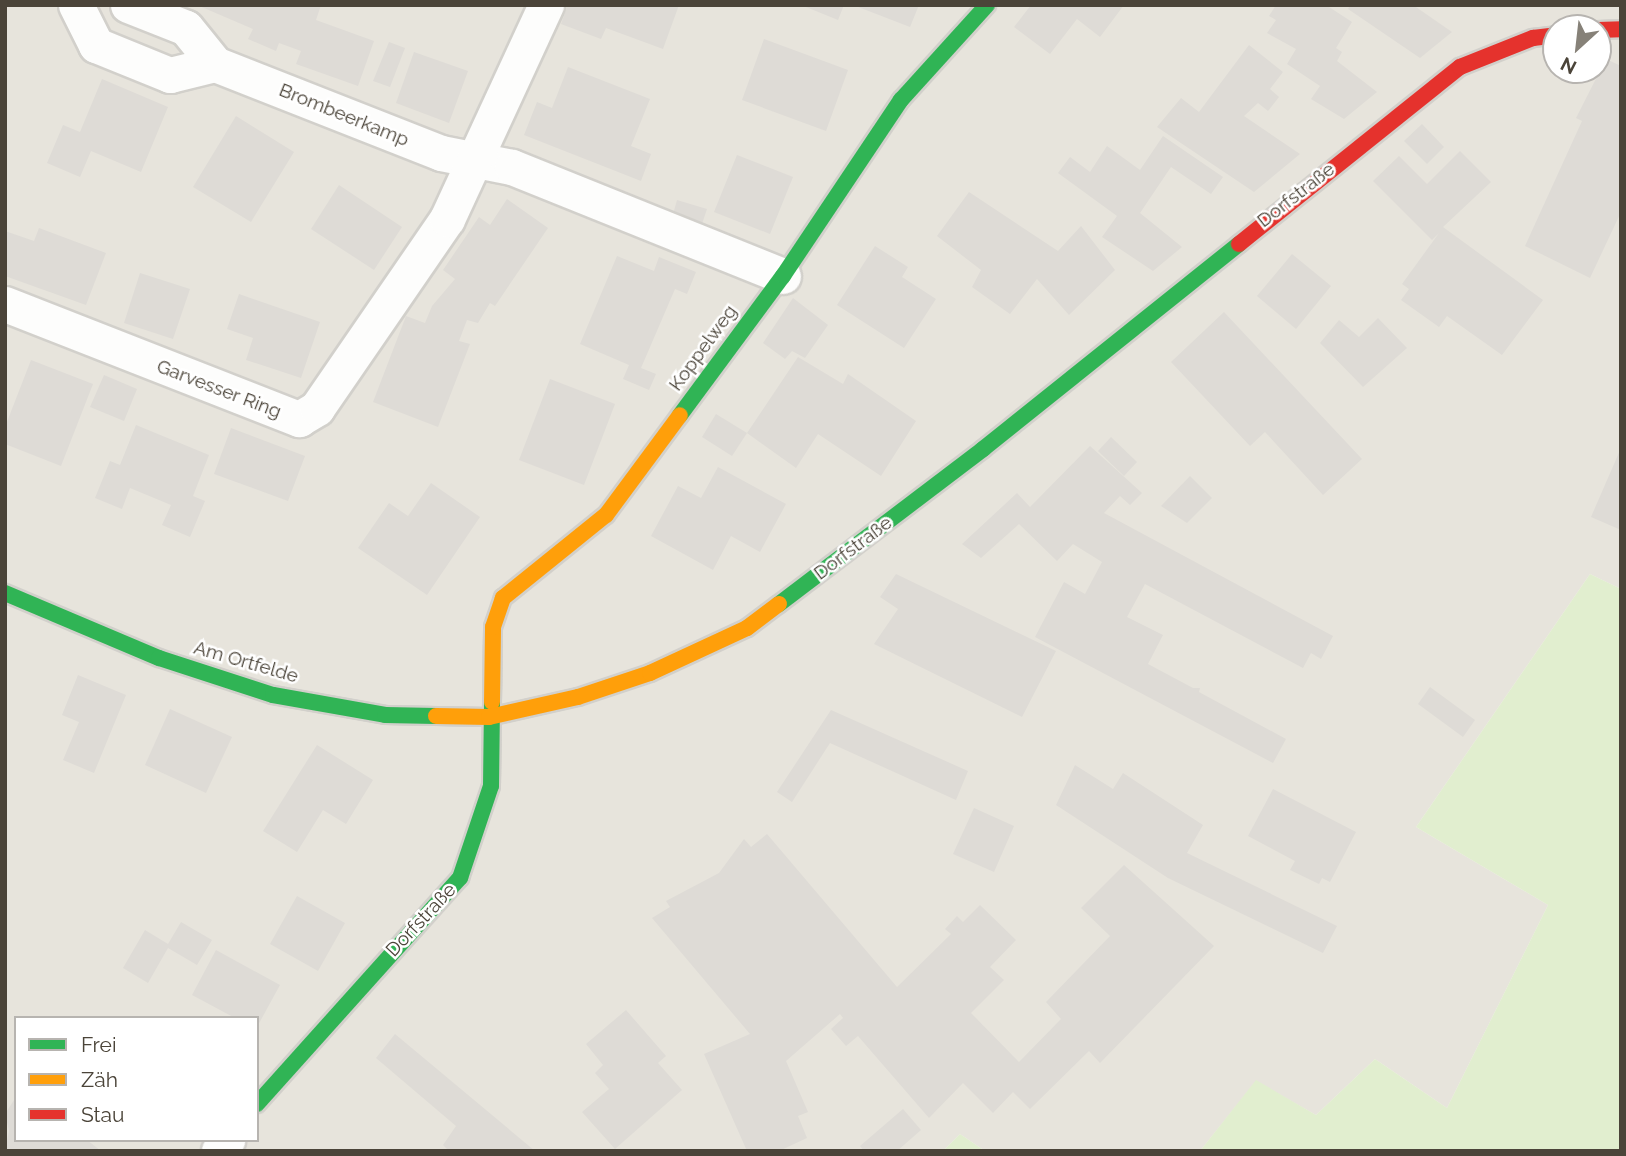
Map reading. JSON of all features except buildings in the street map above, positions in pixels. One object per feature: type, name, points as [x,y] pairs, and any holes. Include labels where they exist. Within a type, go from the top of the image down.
[{"type":"street","points":[[76,5],[96,45],[170,75],[215,64],[187,28],[128,5]]},
{"type":"street","name":"Garvesser Ring","points":[[5,304],[299,419],[317,408],[440,230],[474,163],[546,5]]},
{"type":"street","name":"Koppelweg","points":[[489,718],[493,627],[503,598],[524,577],[570,548],[606,515],[783,276],[901,100],[987,5]]},
{"type":"street","name":"Dorfstraße","points":[[259,1102],[460,878],[475,844],[491,786],[489,718],[578,697],[650,673],[747,628],[983,449],[1460,67],[1542,37]]},
{"type":"street","name":"Brombeerkamp","points":[[215,64],[474,163]]},
{"type":"street","points":[[474,163],[512,167],[783,276]]},
{"type":"street","name":"Am Ortfelde","points":[[5,593],[159,658],[273,695],[385,715],[489,718]]},
{"type":"shaded area","points":[[5,5],[1621,5],[1621,589],[1590,574],[1416,827],[1548,905],[1447,1108],[1375,1059],[1316,1115],[1256,1081],[1200,1151],[985,1151],[960,1134],[943,1151],[5,1151]]},
{"type":"green space","points":[[1590,574],[1621,589],[1621,1151],[1200,1151],[1256,1080],[1316,1115],[1375,1059],[1447,1108],[1548,905],[1416,827]]},
{"type":"green space","points":[[960,1134],[985,1151],[943,1151]]},
{"type":"traffic: fast","points":[[680,415],[783,276],[901,100],[987,5]]},
{"type":"traffic: fast","points":[[779,604],[983,449],[1239,244]]},
{"type":"traffic: fast","points":[[5,593],[159,658],[273,695],[385,715],[436,716]]},
{"type":"traffic: fast","points":[[259,1102],[460,878],[491,786],[492,702]]},
{"type":"traffic: slow","points":[[492,702],[493,627],[503,598],[606,515],[680,415]]},
{"type":"traffic: slow","points":[[436,716],[489,717],[578,697],[650,673],[747,628],[779,604]]},
{"type":"traffic: jam","points":[[1612,29],[1621,29]]},
{"type":"traffic: jam","points":[[1239,244],[1460,67],[1542,37]]}]
